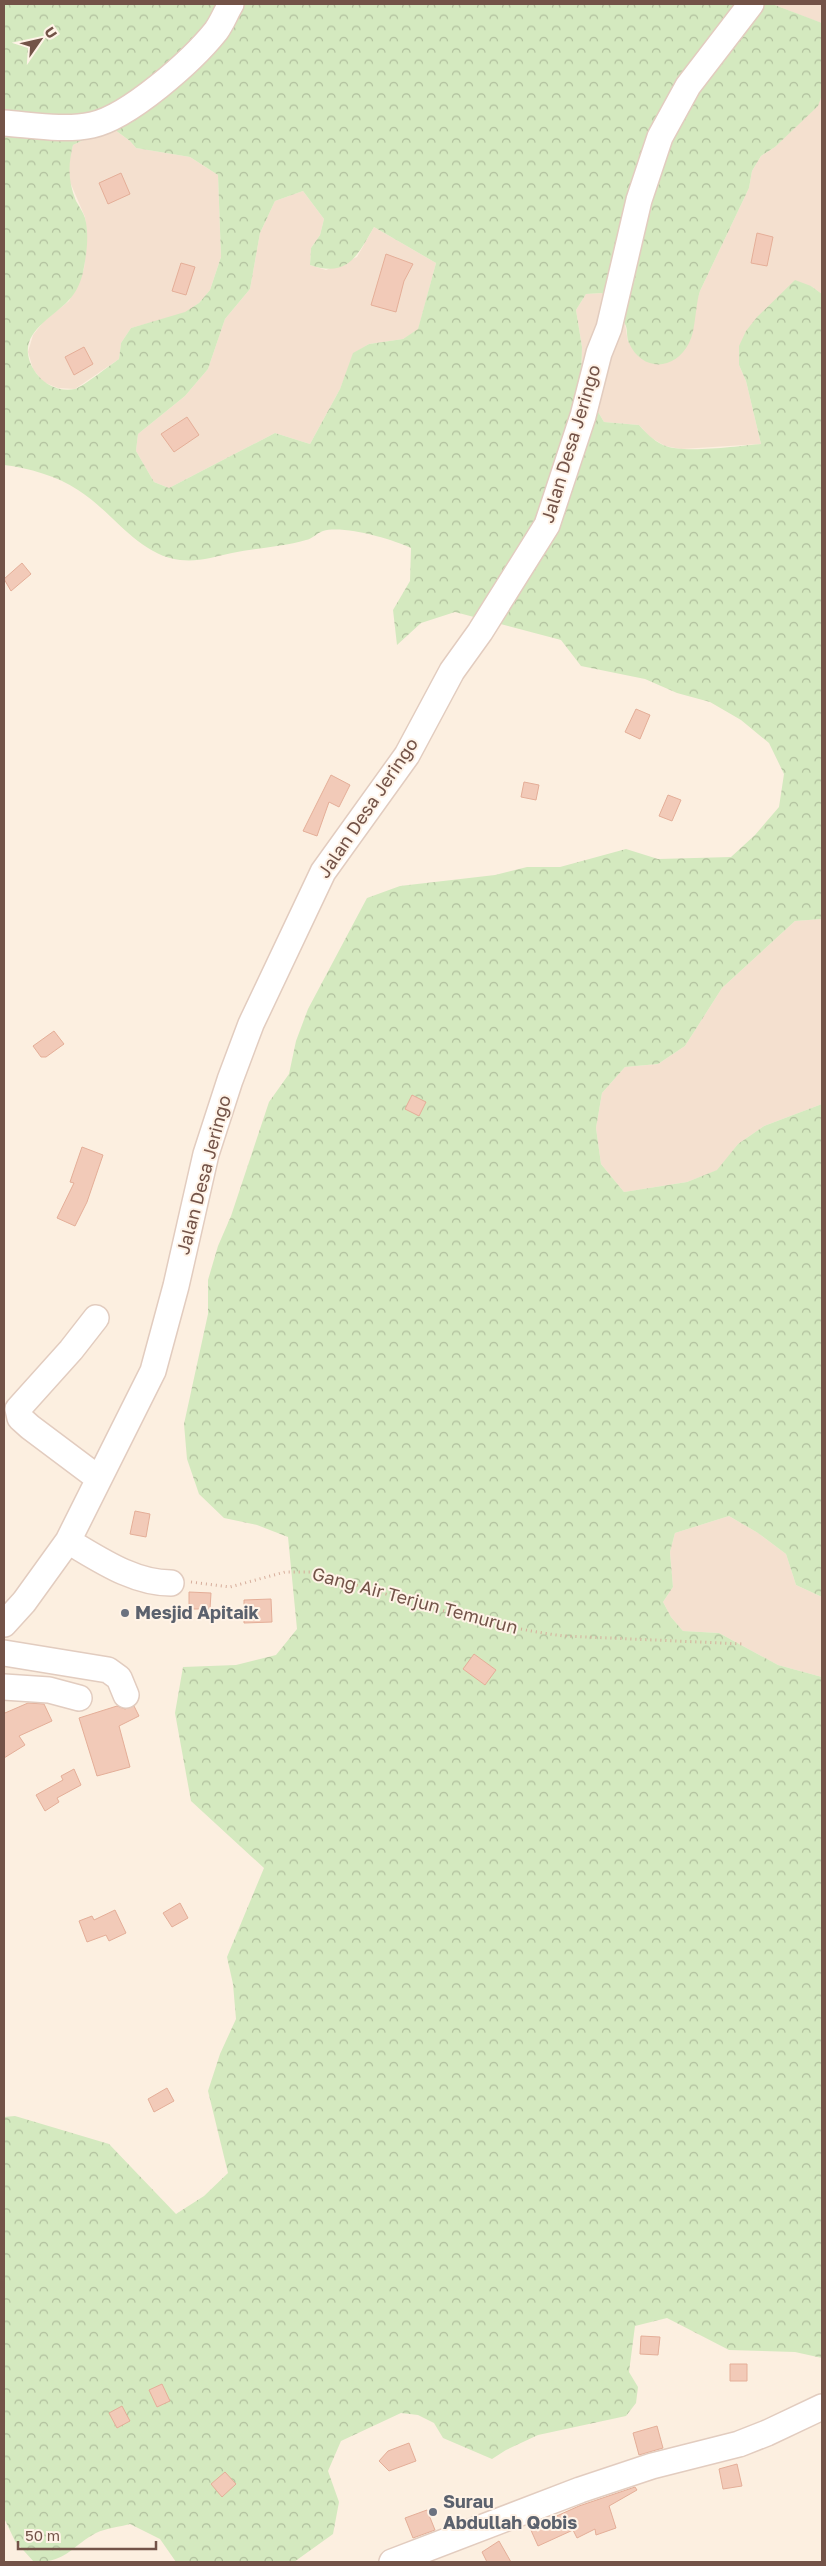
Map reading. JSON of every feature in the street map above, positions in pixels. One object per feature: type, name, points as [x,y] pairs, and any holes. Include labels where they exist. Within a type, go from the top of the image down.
[{"type":"street","points":[[4,123],[77,127],[109,120],[151,91],[179,68],[216,30],[231,4]]},
{"type":"street","name":"Jalan Desa Jeringo","points":[[4,1624],[29,1595],[68,1541],[153,1371],[206,1154],[251,1024],[323,872],[407,755],[452,672],[480,632],[547,525],[592,386],[599,352],[609,328],[639,200],[660,138],[688,86],[751,4]]},
{"type":"street","points":[[96,1318],[71,1350],[18,1409],[20,1418],[30,1427],[98,1478]]},
{"type":"street","points":[[68,1541],[108,1564],[137,1577],[156,1583],[170,1583]]},
{"type":"street","points":[[4,1653],[108,1670],[119,1678],[126,1695]]},
{"type":"street","points":[[4,1687],[49,1690],[79,1698]]},
{"type":"street","points":[[392,2562],[580,2490],[652,2466],[746,2441],[822,2407]]},
{"type":"path","name":"Gang Air Terjun Temurun","points":[[170,1583],[196,1582],[230,1587],[285,1572],[310,1572],[479,1620],[535,1632],[564,1636],[744,1644]]},
{"type":"shaded area","points":[[772,4],[822,4],[822,23],[813,20]]},
{"type":"shaded area","points":[[822,95],[822,294],[811,286],[739,365],[746,381],[761,444],[681,449],[665,446],[650,437],[639,425],[604,422],[581,383],[582,347],[576,310],[586,294],[602,293],[625,324],[628,342],[690,341],[695,307],[700,291],[749,188],[752,171],[761,156],[775,147],[817,106]]},
{"type":"shaded area","points":[[111,127],[130,141],[136,148],[190,157],[218,175],[221,257],[210,290],[199,303],[185,313],[131,328],[121,343],[119,359],[75,389],[58,388],[43,382],[33,369],[28,352],[33,335],[44,321],[69,301],[84,269],[87,234],[85,217],[70,182],[68,165],[73,145]]},
{"type":"shaded area","points":[[303,191],[324,219],[320,235],[311,248],[310,265],[326,270],[357,257],[374,227],[436,263],[418,330],[403,339],[369,344],[354,353],[340,389],[310,444],[275,433],[169,488],[154,482],[136,451],[138,434],[185,396],[208,369],[225,319],[250,289],[260,233],[275,201]]},
{"type":"shaded area","points":[[822,919],[822,1104],[764,1126],[738,1144],[718,1170],[687,1182],[624,1192],[601,1164],[596,1128],[602,1093],[625,1067],[658,1064],[685,1046],[722,988],[795,921]]},
{"type":"shaded area","points":[[729,1516],[758,1533],[786,1554],[796,1585],[822,1597],[822,1677],[778,1665],[719,1633],[683,1631],[671,1617],[663,1602],[673,1587],[670,1552],[675,1533]]},
{"type":"green space","points":[[4,4],[772,4],[822,23],[822,95],[818,106],[775,147],[761,156],[752,171],[749,188],[700,291],[691,338],[683,352],[676,359],[667,363],[650,363],[642,359],[629,343],[623,320],[602,293],[586,294],[576,310],[582,347],[581,383],[604,422],[639,425],[656,441],[672,448],[710,449],[761,444],[746,381],[739,365],[739,346],[746,331],[757,317],[795,280],[811,286],[822,294],[822,919],[795,921],[722,988],[685,1046],[658,1064],[625,1067],[602,1093],[596,1128],[601,1164],[624,1192],[687,1182],[717,1170],[738,1144],[764,1126],[822,1104],[822,1597],[796,1585],[786,1554],[758,1533],[729,1516],[675,1533],[670,1552],[673,1587],[663,1602],[671,1617],[683,1631],[719,1633],[778,1665],[822,1677],[822,2358],[795,2352],[729,2350],[667,2318],[635,2326],[629,2372],[638,2387],[636,2403],[626,2416],[538,2435],[506,2450],[492,2459],[443,2438],[434,2423],[418,2415],[401,2413],[341,2441],[328,2471],[339,2502],[333,2534],[294,2562],[176,2562],[160,2539],[130,2524],[96,2533],[62,2557],[34,2562],[15,2541],[4,2518],[4,2117],[15,2116],[109,2144],[176,2214],[204,2196],[228,2173],[208,2091],[220,2054],[236,2019],[233,1984],[227,1957],[264,1868],[191,1801],[175,1713],[183,1667],[236,1665],[276,1655],[297,1629],[288,1537],[257,1525],[224,1518],[199,1494],[187,1459],[184,1424],[208,1314],[208,1280],[218,1246],[231,1216],[269,1102],[289,1074],[296,1041],[308,1009],[367,898],[400,886],[495,875],[527,867],[560,867],[626,849],[658,859],[731,857],[755,835],[779,807],[784,774],[769,743],[741,720],[710,702],[677,693],[645,679],[581,666],[561,640],[455,612],[421,623],[397,645],[393,610],[410,581],[411,548],[403,544],[355,531],[332,530],[323,531],[308,539],[288,544],[241,551],[200,560],[180,560],[151,550],[90,499],[70,485],[42,473],[4,465]],"holes":[[[111,127],[130,141],[136,148],[190,157],[218,175],[221,257],[210,290],[199,303],[185,312],[131,328],[121,343],[119,359],[91,380],[75,389],[58,389],[44,381],[33,369],[28,354],[28,345],[42,324],[74,294],[79,286],[83,272],[87,249],[87,230],[85,218],[73,194],[70,180],[70,159],[73,145]],[[303,191],[324,219],[320,235],[311,248],[310,265],[334,269],[350,262],[374,227],[436,263],[418,329],[403,339],[369,344],[353,353],[340,389],[310,444],[275,433],[169,488],[154,482],[136,451],[138,434],[185,396],[208,369],[225,319],[250,289],[260,233],[275,201]]]},
{"type":"building","points":[[121,173],[130,194],[108,204],[99,183]]},
{"type":"building","points":[[757,233],[773,237],[767,266],[751,263]]},
{"type":"building","points":[[386,254],[413,264],[404,281],[396,312],[371,305]]},
{"type":"building","points":[[181,263],[195,267],[186,295],[172,291]]},
{"type":"building","points":[[84,347],[93,364],[74,375],[65,357]]},
{"type":"building","points":[[187,417],[199,435],[174,452],[161,434]]},
{"type":"building","points":[[22,563],[31,574],[11,591],[4,579]]},
{"type":"building","points":[[636,709],[650,715],[640,739],[625,732]]},
{"type":"building","points":[[331,775],[350,785],[339,807],[329,802],[317,836],[303,831]]},
{"type":"building","points":[[524,782],[539,785],[536,800],[521,797]]},
{"type":"building","points":[[668,795],[681,800],[672,821],[659,816]]},
{"type":"building","points":[[54,1031],[64,1044],[46,1057],[41,1057],[33,1046]]},
{"type":"building","points":[[412,1095],[426,1102],[419,1116],[405,1109]]},
{"type":"building","points":[[82,1147],[103,1155],[87,1202],[75,1226],[57,1218],[74,1183],[70,1182]]},
{"type":"building","points":[[135,1511],[150,1514],[146,1537],[130,1534]]},
{"type":"building","points":[[189,1592],[211,1593],[210,1609],[189,1609]]},
{"type":"building","points":[[271,1599],[272,1622],[244,1623],[244,1600]]},
{"type":"building","points":[[474,1654],[496,1670],[485,1685],[463,1669]]},
{"type":"building","points":[[28,1703],[44,1704],[52,1721],[19,1736],[25,1745],[4,1758],[4,1711],[5,1713]]},
{"type":"building","points":[[117,1706],[125,1709],[134,1706],[139,1716],[119,1726],[130,1767],[97,1776],[79,1718]]},
{"type":"building","points":[[74,1769],[81,1785],[57,1798],[59,1802],[45,1811],[36,1795],[63,1780],[61,1776]]},
{"type":"building","points":[[180,1903],[188,1918],[172,1927],[163,1913]]},
{"type":"building","points":[[115,1910],[126,1933],[109,1941],[106,1935],[87,1942],[79,1921],[92,1916],[94,1920]]},
{"type":"building","points":[[167,2088],[174,2101],[154,2112],[148,2099]]},
{"type":"building","points":[[641,2336],[660,2337],[658,2355],[640,2354]]},
{"type":"building","points":[[730,2364],[747,2364],[747,2381],[730,2381]]},
{"type":"building","points":[[162,2384],[170,2401],[157,2407],[149,2390]]},
{"type":"building","points":[[122,2406],[130,2421],[117,2428],[109,2413]]},
{"type":"building","points":[[657,2426],[663,2448],[639,2455],[633,2433]]},
{"type":"building","points":[[409,2443],[416,2461],[389,2471],[379,2461],[388,2451]]},
{"type":"building","points":[[737,2464],[742,2486],[723,2489],[719,2469]]},
{"type":"building","points":[[225,2472],[236,2484],[222,2497],[211,2484]]},
{"type":"building","points":[[635,2487],[637,2490],[609,2506],[616,2528],[596,2535],[595,2529],[577,2538],[573,2530],[538,2546],[530,2528],[579,2506]]},
{"type":"building","points":[[427,2510],[435,2530],[413,2538],[405,2518]]},
{"type":"building","points":[[499,2541],[511,2562],[487,2562],[482,2552]]},
{"type":"place","name":"Mesjid Apitaik","points":[[125,1613]]},
{"type":"place","name":"Surau Abdullah Qobis","points":[[433,2512]]}]
